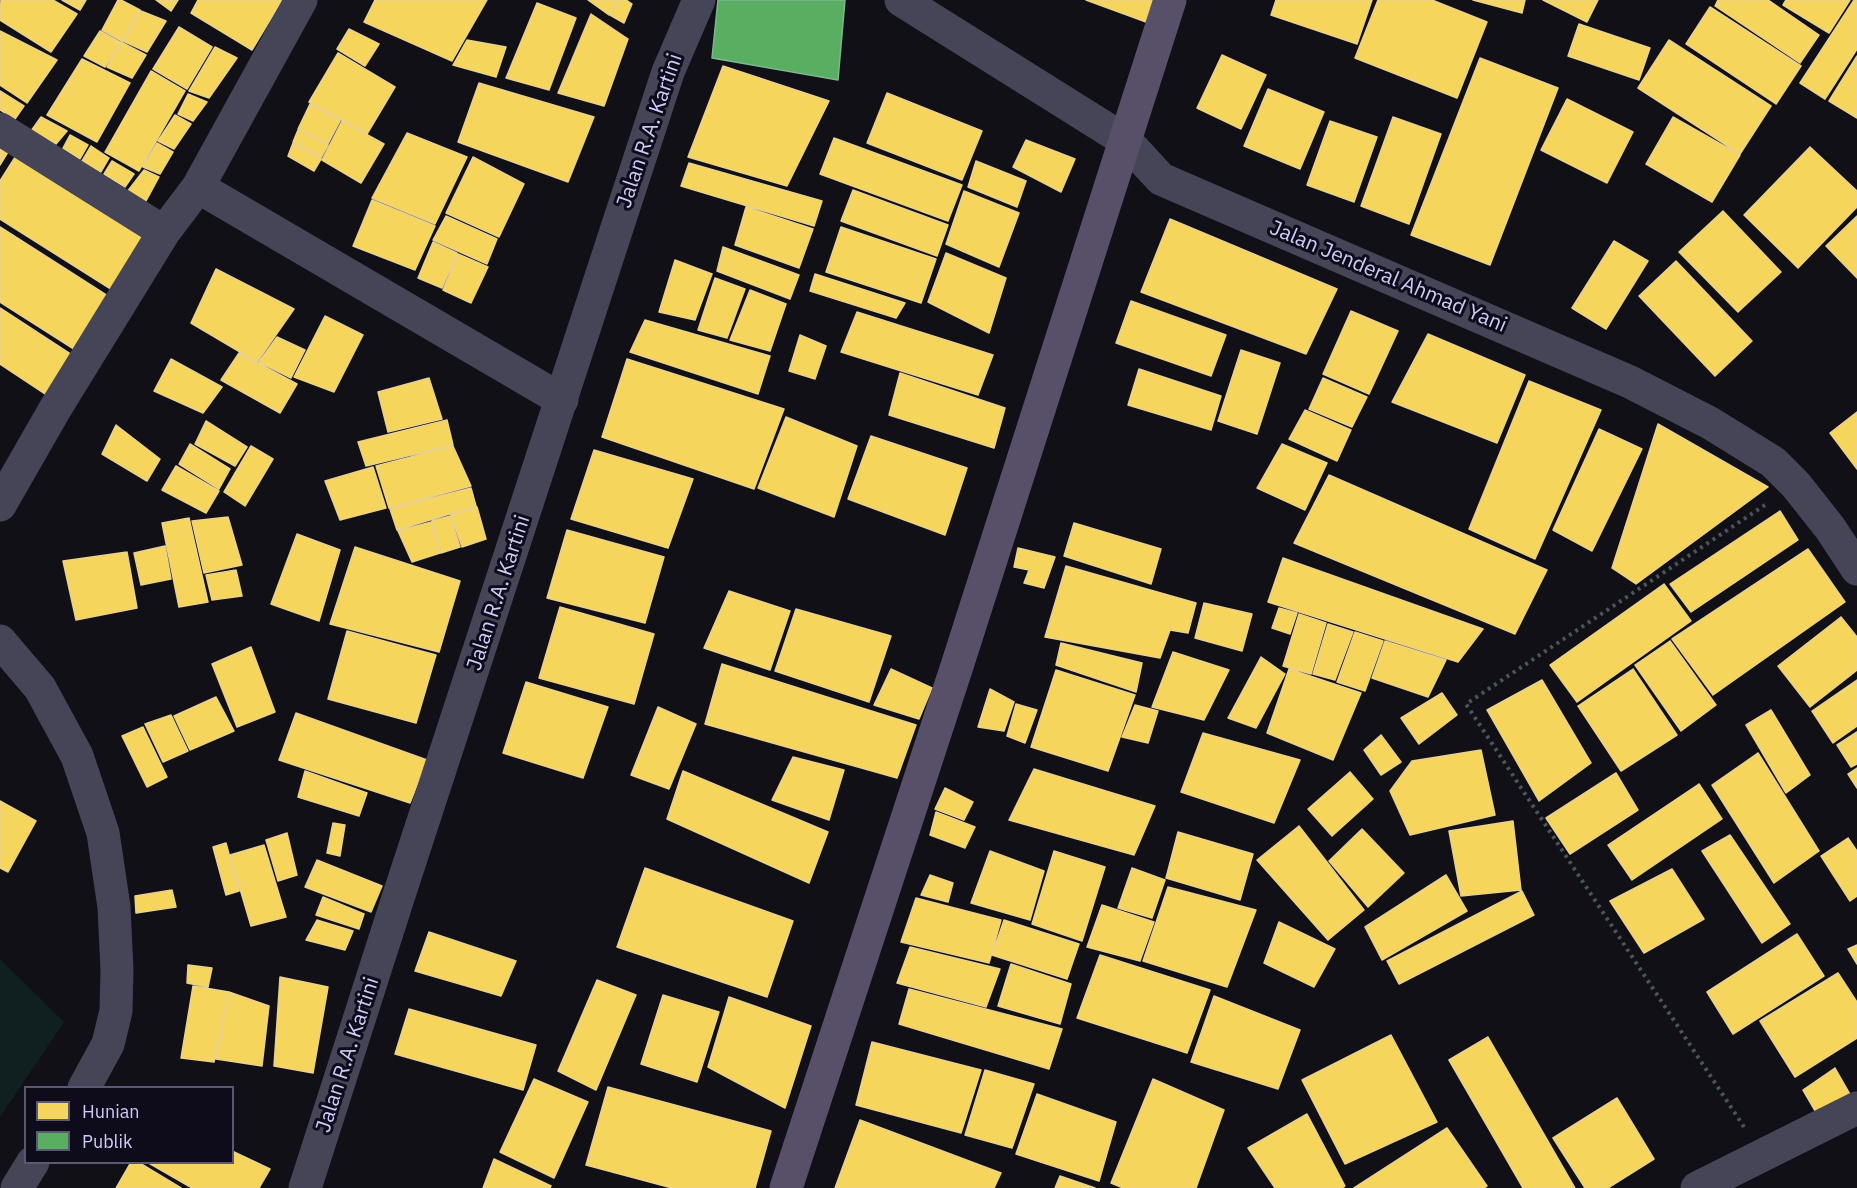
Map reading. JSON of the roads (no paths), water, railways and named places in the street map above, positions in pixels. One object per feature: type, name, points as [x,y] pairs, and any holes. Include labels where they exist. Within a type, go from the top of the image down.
[{"type":"main road","points":[[786,1188],[954,678],[1170,0]]},
{"type":"street","points":[[0,505],[55,409],[164,232],[198,187],[301,0]]},
{"type":"street","name":"Jalan R.A. Kartini","points":[[305,1188],[668,72],[699,0]]},
{"type":"street","name":"Jalan Jenderal Ahmad Yani","points":[[901,0],[1126,141],[1161,179],[1630,382],[1745,444],[1773,462],[1796,485],[1830,528],[1857,569]]},
{"type":"street","points":[[0,129],[164,232]]},
{"type":"street","points":[[198,187],[562,400]]},
{"type":"street","points":[[0,641],[40,688],[77,756],[103,833],[114,907],[116,1011],[108,1044],[85,1086]]},
{"type":"street","points":[[1697,1188],[1857,1108]]},
{"type":"street","points":[[17,1188],[32,1164]]}]
